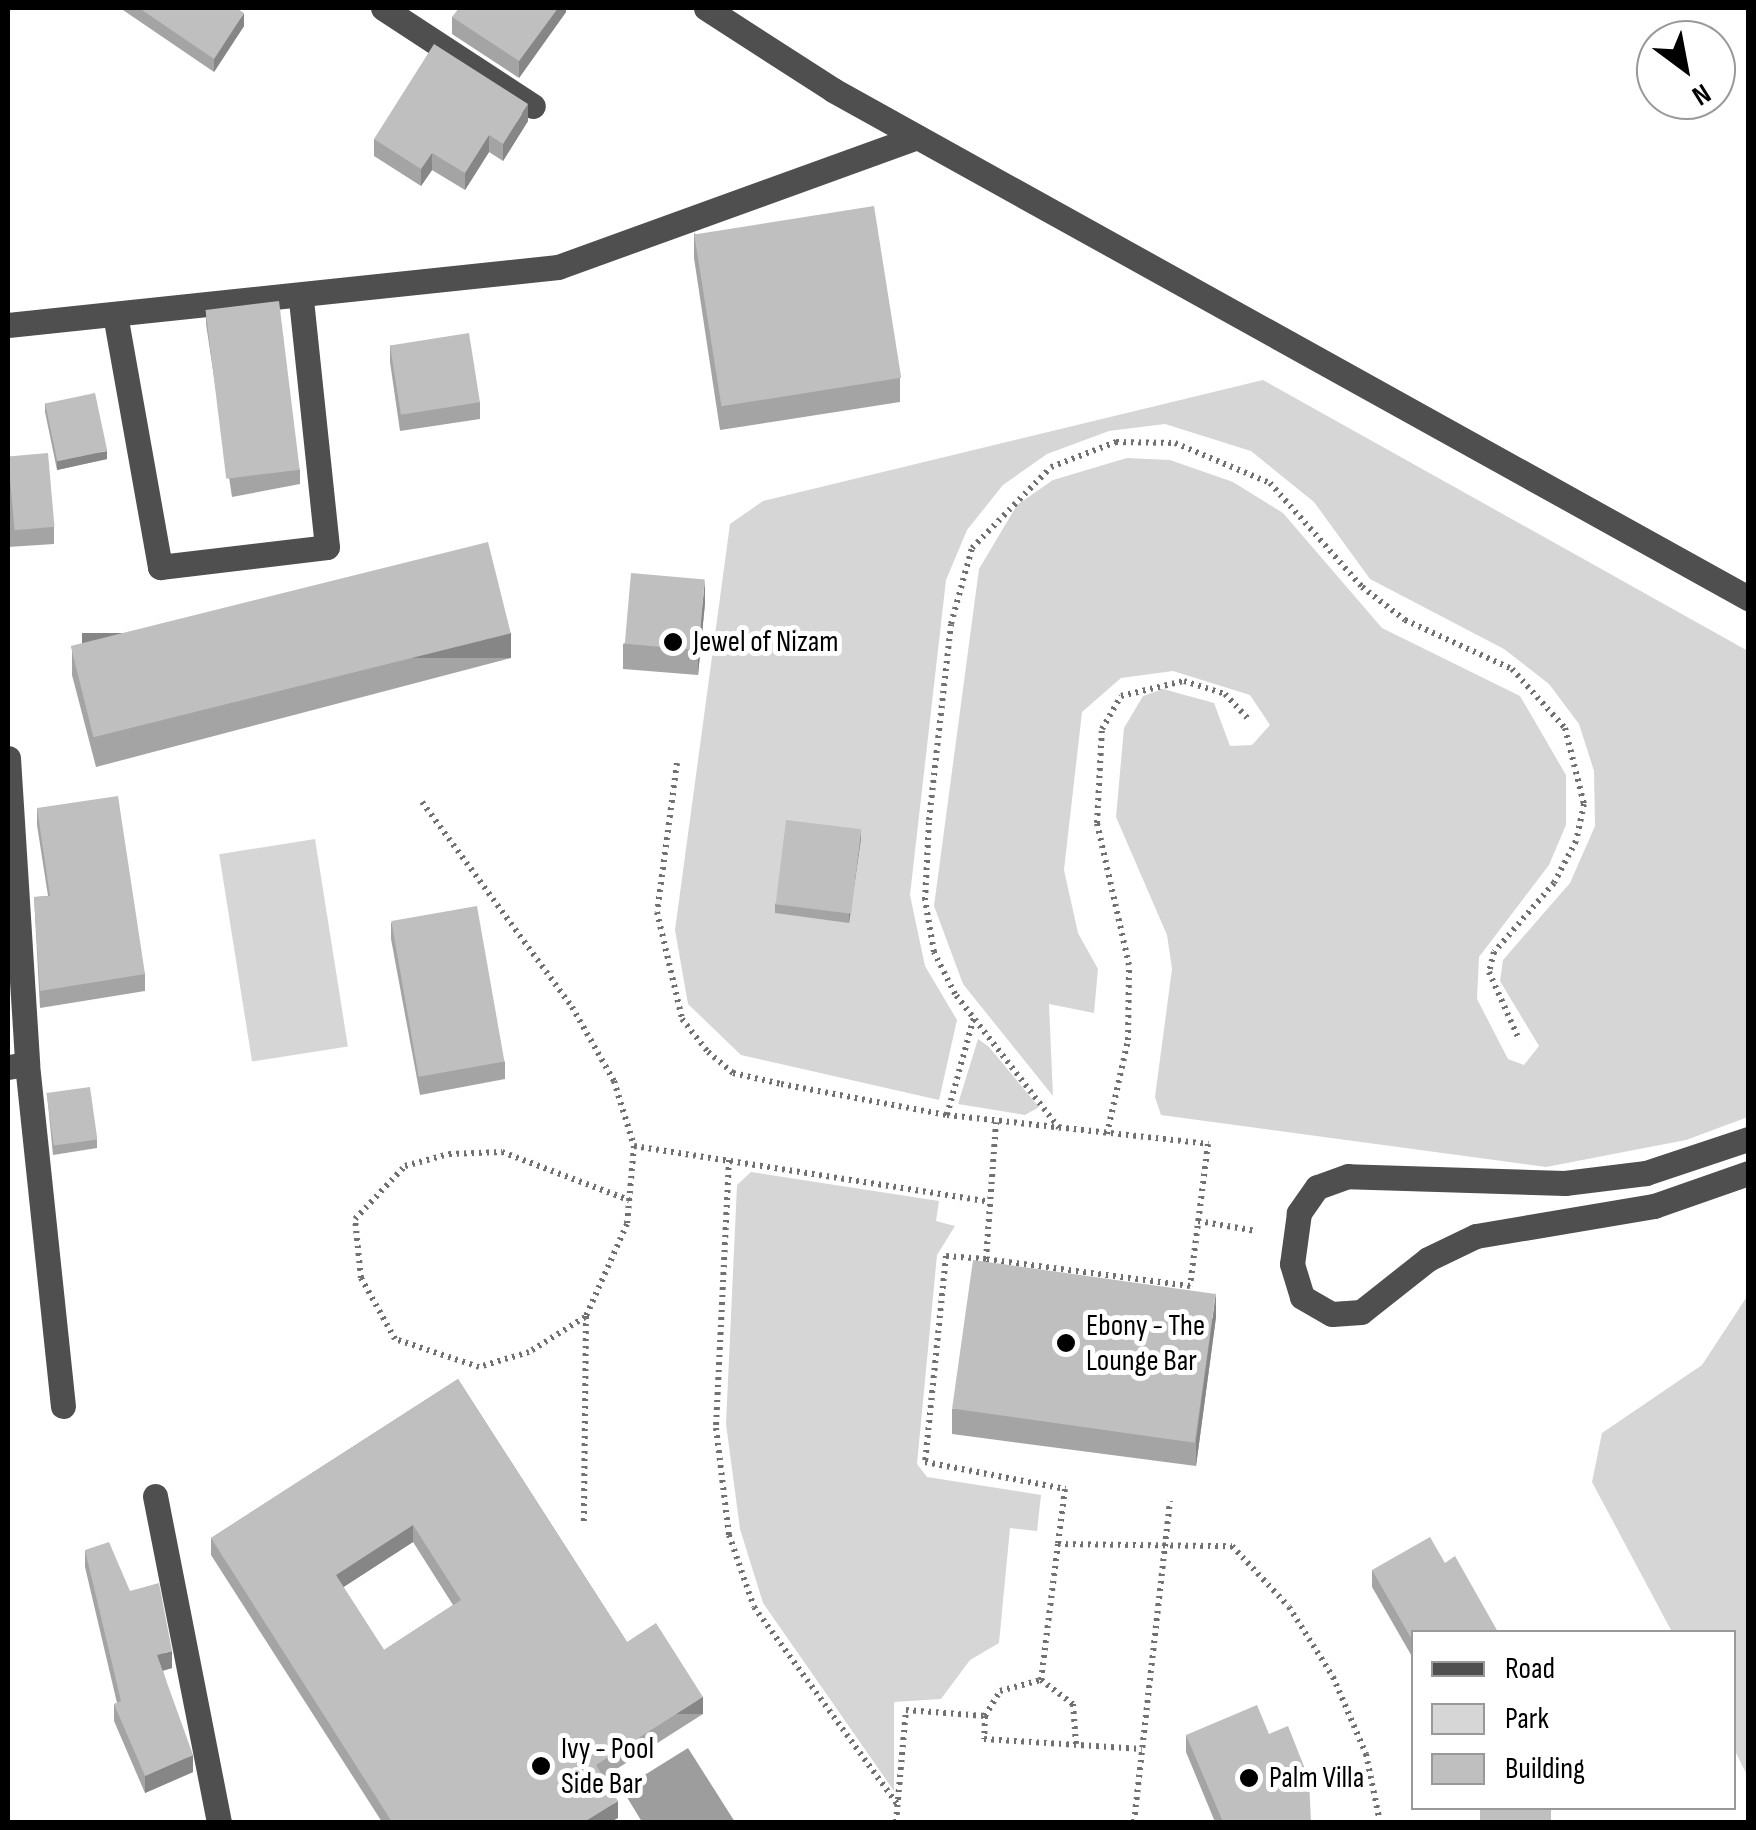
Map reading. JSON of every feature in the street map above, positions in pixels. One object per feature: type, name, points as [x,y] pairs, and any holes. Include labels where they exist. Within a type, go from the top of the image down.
[{"type":"street","points":[[383,8],[533,106]]},
{"type":"street","points":[[706,8],[917,137],[1748,598]]},
{"type":"street","points":[[8,325],[116,320],[558,268],[917,137]]},
{"type":"street","points":[[116,320],[160,567],[327,547],[301,298]]},
{"type":"street","points":[[8,758],[17,1066],[63,1406]]},
{"type":"street","points":[[1748,1138],[1646,1172],[1565,1184],[1348,1176],[1317,1187],[1295,1238],[1302,1297],[1332,1314],[1362,1312],[1428,1258],[1476,1236],[1654,1206],[1748,1173]]},
{"type":"street","points":[[155,1496],[219,1822]]},
{"type":"path","points":[[1059,1128],[974,1017],[934,952],[925,900],[952,624],[972,548],[1051,467],[1116,442],[1175,442],[1270,482],[1362,588],[1405,620],[1512,669],[1564,728],[1584,804],[1576,841],[1554,883],[1494,952],[1489,972],[1518,1038]]},
{"type":"path","points":[[1108,1134],[1128,1040],[1129,964],[1097,823],[1102,729],[1121,696],[1184,681],[1224,694],[1249,720]]},
{"type":"path","points":[[677,763],[656,912],[682,1019],[733,1072],[948,1115],[1208,1144],[1190,1286],[946,1256],[925,1462],[1065,1489],[1041,1680]]},
{"type":"path","points":[[422,802],[572,1008],[614,1081],[634,1146],[629,1200],[586,1316],[584,1522]]},
{"type":"path","points":[[948,1115],[974,1017]]},
{"type":"path","points":[[986,1259],[996,1122]]},
{"type":"path","points":[[634,1146],[990,1202]]},
{"type":"path","points":[[586,1316],[529,1352],[479,1368],[395,1339],[361,1278],[355,1219],[405,1166],[450,1154],[502,1152],[629,1200]]},
{"type":"path","points":[[729,1160],[716,1428],[728,1535],[754,1607],[898,1806]]},
{"type":"path","points":[[1198,1221],[1295,1238]]},
{"type":"path","points":[[1134,1822],[1170,1500]]},
{"type":"path","points":[[1058,1544],[1163,1551],[1232,1546],[1289,1607],[1333,1677],[1380,1822]]},
{"type":"path","points":[[1041,1680],[1000,1691],[986,1716],[984,1739],[1142,1749]]},
{"type":"path","points":[[1041,1680],[1073,1704],[1076,1744]]},
{"type":"path","points":[[896,1822],[906,1710],[986,1716]]},
{"type":"green space","points":[[1263,380],[1748,651],[1748,1117],[1686,1140],[1546,1167],[1161,1115],[1155,1097],[1172,969],[1167,935],[1116,817],[1124,728],[1143,696],[1163,689],[1214,703],[1230,746],[1252,745],[1270,725],[1250,695],[1173,671],[1121,678],[1082,712],[1064,870],[1078,933],[1098,969],[1094,1013],[1049,1004],[1053,1096],[963,984],[934,906],[979,569],[1017,505],[1053,480],[1127,458],[1170,460],[1233,482],[1283,513],[1382,628],[1520,696],[1566,775],[1566,825],[1549,865],[1479,957],[1477,999],[1508,1059],[1524,1065],[1539,1046],[1500,981],[1503,960],[1570,883],[1595,826],[1594,771],[1579,724],[1549,684],[1504,649],[1370,579],[1314,502],[1251,451],[1165,424],[1109,431],[1047,454],[1003,485],[967,530],[946,580],[910,895],[925,966],[957,1020],[939,1100],[741,1055],[688,1004],[675,930],[730,524],[763,501]]},
{"type":"green space","points":[[315,839],[348,1046],[252,1062],[219,854]]},
{"type":"green space","points":[[978,1039],[1039,1107],[1025,1115],[958,1104]]},
{"type":"green space","points":[[751,1172],[939,1201],[936,1221],[955,1226],[937,1255],[917,1464],[927,1477],[1041,1495],[1037,1531],[1010,1528],[999,1643],[970,1660],[941,1699],[894,1702],[894,1791],[763,1603],[740,1529],[726,1424],[737,1185]]},
{"type":"green space","points":[[1748,1295],[1748,1777],[1736,1753],[1736,1630],[1671,1630],[1592,1482],[1602,1433],[1702,1365]]},
{"type":"shaded area","points":[[688,1748],[735,1822],[642,1822],[622,1789]]},
{"type":"building","points":[[139,8],[236,8],[244,13],[214,59]]},
{"type":"building","points":[[459,8],[558,8],[519,61],[452,17]]},
{"type":"building","points":[[434,44],[528,104],[503,144],[489,135],[465,173],[432,153],[421,169],[374,139]]},
{"type":"building","points":[[874,206],[901,378],[721,406],[694,234]]},
{"type":"building","points":[[279,301],[300,470],[226,479],[206,310]]},
{"type":"building","points":[[469,333],[480,402],[401,415],[390,346]]},
{"type":"building","points":[[95,393],[107,451],[57,461],[45,404]]},
{"type":"building","points":[[48,453],[54,527],[15,530],[8,456]]},
{"type":"building","points":[[488,542],[511,633],[94,737],[71,646]]},
{"type":"building","points":[[631,573],[705,579],[699,650],[625,644]]},
{"type":"building","points":[[118,796],[145,974],[40,991],[34,897],[50,896],[37,808]]},
{"type":"building","points":[[786,820],[861,829],[851,914],[776,904]]},
{"type":"building","points":[[477,906],[504,1062],[419,1077],[391,921]]},
{"type":"building","points":[[90,1087],[97,1139],[54,1146],[46,1093]]},
{"type":"building","points":[[973,1260],[1216,1294],[1195,1443],[952,1409]]},
{"type":"building","points":[[458,1379],[627,1642],[656,1623],[703,1697],[596,1765],[618,1801],[584,1822],[392,1822],[211,1538]],"holes":[[[413,1525],[461,1600],[384,1650],[336,1575]]]},
{"type":"building","points":[[1430,1537],[1445,1563],[1455,1556],[1497,1630],[1411,1630],[1411,1638],[1372,1570]]},
{"type":"building","points":[[109,1542],[130,1591],[159,1583],[172,1651],[157,1655],[193,1755],[145,1776],[114,1704],[121,1701],[85,1550]]},
{"type":"building","name":"Palm Villa","points":[[1257,1705],[1269,1734],[1288,1726],[1309,1779],[1311,1822],[1223,1822],[1186,1735]]},
{"type":"building","points":[[1480,1810],[1551,1810],[1551,1822],[1480,1822]]},
{"type":"place","name":"Jewel of Nizam","points":[[673,642]]},
{"type":"place","name":"Ebony - The Lounge Bar","points":[[1066,1343]]},
{"type":"place","name":"Ivy - Pool Side Bar","points":[[541,1766]]},
{"type":"place","name":"Palm Villa","points":[[1249,1778]]}]
